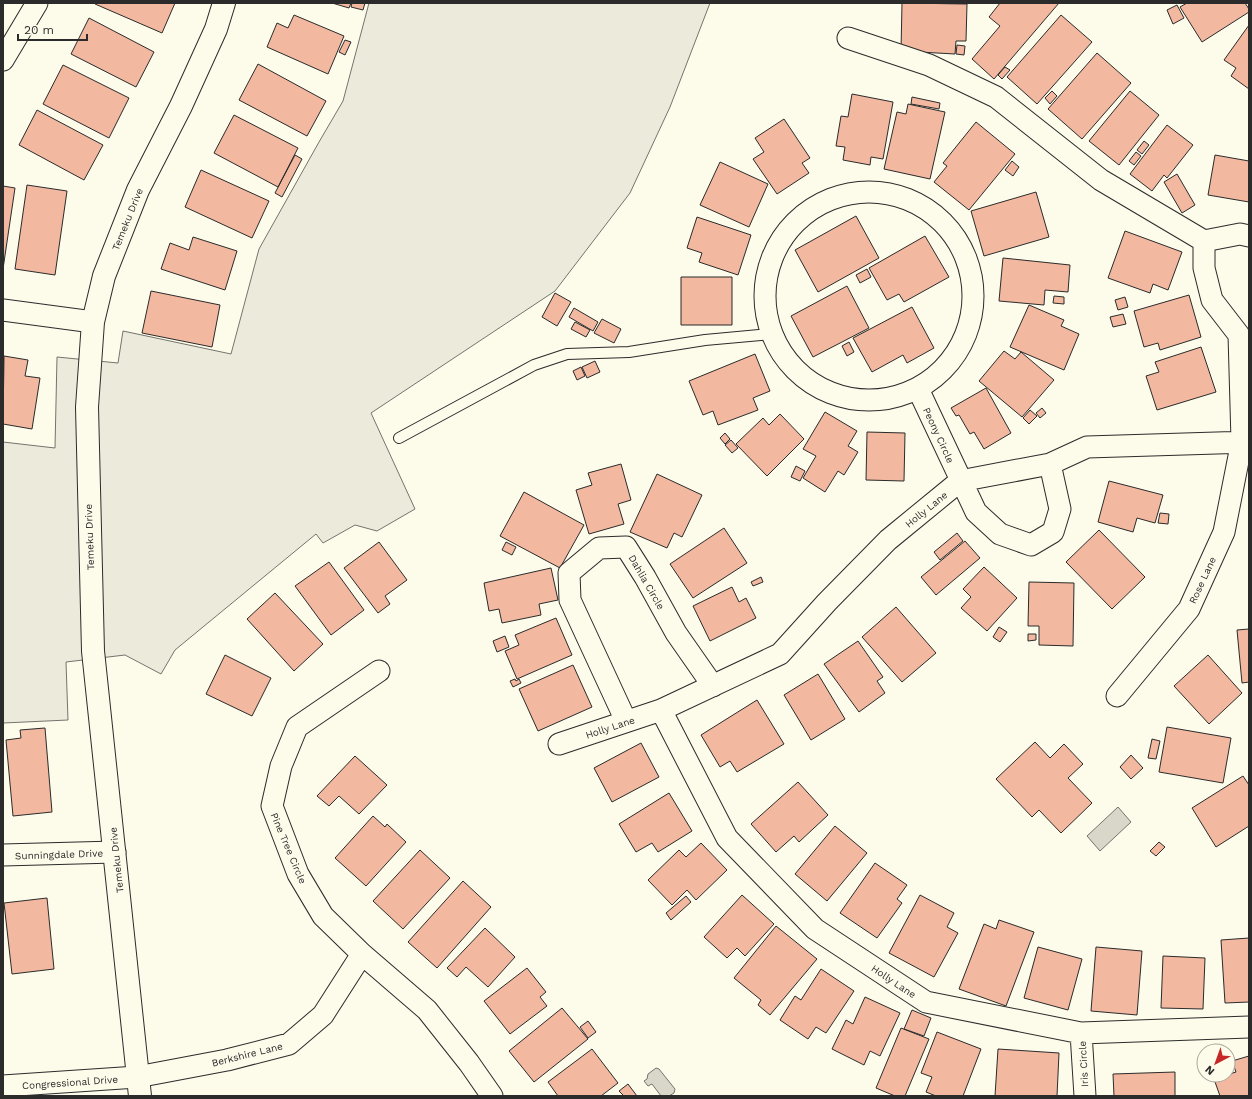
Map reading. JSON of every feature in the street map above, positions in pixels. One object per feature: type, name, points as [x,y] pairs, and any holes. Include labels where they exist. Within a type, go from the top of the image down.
[{"type":"street","points":[[3,60],[37,3]]},
{"type":"street","name":"Temeku Drive","points":[[138,1087],[115,852],[93,651],[86,407],[93,322],[104,276],[138,190],[181,106],[216,28],[224,3]]},
{"type":"street","points":[[848,38],[929,65],[996,97],[1100,180],[1204,242],[1240,234],[1249,236]]},
{"type":"street","points":[[872,191],[906,198],[936,215],[958,241],[972,273],[974,307],[964,340],[945,369],[918,389],[884,400],[849,399],[817,386],[790,364],[771,334],[764,300],[768,266],[783,235],[807,211],[838,196],[872,191]]},
{"type":"street","points":[[1204,242],[1204,268],[1212,300],[1244,330]]},
{"type":"street","points":[[3,310],[93,322]]},
{"type":"street","name":"Rose Lane","points":[[1117,696],[1189,609],[1224,532],[1245,441],[1244,330]]},
{"type":"street","name":"Peony Circle","points":[[918,389],[960,481],[976,512],[1000,534],[1031,545],[1054,532],[1060,509],[1050,464]]},
{"type":"street","name":"Holly Lane","points":[[559,744],[661,710],[780,654],[827,602],[888,540],[960,481],[1050,464],[1087,447],[1245,441]]},
{"type":"street","name":"Dahlia Circle","points":[[626,721],[570,600],[569,572],[599,548],[626,547],[645,577],[676,633],[714,686]]},
{"type":"street","name":"Pine Tree Circle","points":[[379,671],[297,727],[281,766],[272,806],[298,874],[323,916],[362,954],[427,1010],[469,1063],[492,1096]]},
{"type":"street","name":"Holly Lane","points":[[661,710],[727,838],[815,929],[926,1002],[1081,1033],[1249,1027]]},
{"type":"street","name":"Sunningdale Drive","points":[[3,856],[115,852]]},
{"type":"street","name":"Berkshire Lane","points":[[138,1087],[227,1060],[289,1044],[323,1015],[362,954]]},
{"type":"street","name":"Iris Circle","points":[[1081,1033],[1085,1096]]},
{"type":"street","name":"Congressional Drive","points":[[3,1086],[138,1087]]},
{"type":"lane","points":[[399,438],[534,365],[567,354],[629,352],[705,340],[771,334]]},
{"type":"shaded area","points":[[369,3],[710,3],[670,107],[630,193],[555,291],[371,413],[415,509],[377,531],[355,525],[323,543],[316,534],[175,650],[161,674],[125,655],[66,662],[68,720],[3,723],[3,442],[55,448],[57,357],[118,363],[123,331],[231,354],[259,249],[343,101]]},
{"type":"shaded area","points":[[1118,807],[1131,822],[1100,851],[1087,836]]},
{"type":"shaded area","points":[[656,1068],[659,1069],[675,1089],[674,1093],[669,1096],[661,1096],[652,1084],[648,1086],[644,1081],[647,1079],[648,1074]]},
{"type":"building","points":[[175,3],[162,33],[95,4]]},
{"type":"building","points":[[332,3],[351,3],[349,8]]},
{"type":"building","points":[[352,3],[365,3],[363,10],[351,7]]},
{"type":"building","points":[[902,3],[967,4],[966,41],[956,41],[955,54],[901,51]]},
{"type":"building","points":[[1000,3],[1059,3],[994,79],[972,59],[1000,26],[989,17]]},
{"type":"building","points":[[1187,3],[1245,3],[1249,9],[1249,12],[1202,42],[1180,7]]},
{"type":"building","points":[[1177,5],[1184,18],[1173,24],[1167,10]]},
{"type":"building","points":[[294,15],[344,36],[328,74],[267,47],[277,23],[288,28]]},
{"type":"building","points":[[1061,15],[1092,42],[1037,104],[1007,77]]},
{"type":"building","points":[[89,18],[154,52],[136,87],[71,54]]},
{"type":"building","points":[[1249,25],[1249,89],[1231,76],[1236,68],[1224,60]]},
{"type":"building","points":[[345,40],[351,42],[345,55],[339,52]]},
{"type":"building","points":[[957,45],[965,46],[964,55],[956,54]]},
{"type":"building","points":[[1097,53],[1131,83],[1082,139],[1048,109]]},
{"type":"building","points":[[258,64],[326,101],[307,136],[239,100]]},
{"type":"building","points":[[63,65],[129,98],[109,138],[43,104]]},
{"type":"building","points":[[1005,67],[1010,70],[1002,79],[998,75]]},
{"type":"building","points":[[1052,91],[1057,96],[1050,104],[1045,98]]},
{"type":"building","points":[[1130,91],[1159,115],[1119,165],[1089,141]]},
{"type":"building","points":[[852,94],[893,102],[883,159],[871,157],[870,165],[843,160],[845,147],[836,146],[841,116],[848,117]]},
{"type":"building","points":[[912,97],[940,103],[939,109],[911,104]]},
{"type":"building","points":[[908,104],[945,112],[930,179],[884,169],[897,112],[906,114]]},
{"type":"building","points":[[37,110],[103,145],[84,180],[19,145]]},
{"type":"building","points":[[234,115],[298,148],[278,187],[214,153]]},
{"type":"building","points":[[784,119],[810,158],[802,163],[809,173],[777,194],[753,159],[764,152],[755,138]]},
{"type":"building","points":[[976,122],[1015,154],[969,210],[934,182],[947,166],[943,163]]},
{"type":"building","points":[[1167,125],[1193,145],[1167,178],[1164,175],[1152,191],[1130,174]]},
{"type":"building","points":[[1144,141],[1149,145],[1142,154],[1137,150]]},
{"type":"building","points":[[1136,152],[1141,156],[1134,165],[1129,161]]},
{"type":"building","points":[[295,155],[302,159],[282,197],[275,193]]},
{"type":"building","points":[[1215,155],[1249,161],[1249,202],[1208,195]]},
{"type":"building","points":[[1012,161],[1019,167],[1013,176],[1005,170]]},
{"type":"building","points":[[720,162],[768,184],[749,227],[700,205]]},
{"type":"building","points":[[201,170],[269,201],[252,238],[185,207]]},
{"type":"building","points":[[1177,174],[1195,205],[1182,213],[1164,182]]},
{"type":"building","points":[[27,185],[67,191],[55,275],[15,269]]},
{"type":"building","points":[[3,186],[15,188],[3,269]]},
{"type":"building","points":[[1036,192],[1049,237],[984,256],[971,211]]},
{"type":"building","points":[[856,216],[879,258],[818,292],[795,250]]},
{"type":"building","points":[[697,217],[751,235],[738,275],[699,262],[702,253],[687,248]]},
{"type":"building","points":[[1125,231],[1182,252],[1168,290],[1153,284],[1150,293],[1108,278]]},
{"type":"building","points":[[925,236],[949,277],[904,302],[899,294],[887,300],[869,268]]},
{"type":"building","points":[[193,237],[237,251],[225,290],[161,269],[170,243],[189,250]]},
{"type":"building","points":[[1003,258],[1070,265],[1068,292],[1045,290],[1044,305],[999,301]]},
{"type":"building","points":[[867,269],[871,277],[860,283],[856,275]]},
{"type":"building","points":[[681,277],[732,277],[732,325],[681,325]]},
{"type":"building","points":[[847,286],[869,328],[813,357],[791,316]]},
{"type":"building","points":[[151,291],[220,305],[212,347],[142,333]]},
{"type":"building","points":[[555,293],[571,302],[557,326],[542,317]]},
{"type":"building","points":[[1189,295],[1201,337],[1160,350],[1158,343],[1144,347],[1134,311]]},
{"type":"building","points":[[1054,296],[1064,297],[1064,304],[1053,303]]},
{"type":"building","points":[[1125,297],[1128,307],[1118,310],[1115,300]]},
{"type":"building","points":[[1029,305],[1064,320],[1061,326],[1079,334],[1064,370],[1010,347]]},
{"type":"building","points":[[912,307],[934,348],[907,363],[903,355],[872,372],[853,338]]},
{"type":"building","points":[[574,308],[598,322],[593,331],[569,317]]},
{"type":"building","points":[[1123,314],[1126,324],[1113,327],[1110,317]]},
{"type":"building","points":[[602,319],[621,329],[614,343],[594,333]]},
{"type":"building","points":[[575,322],[590,330],[586,337],[571,329]]},
{"type":"building","points":[[849,342],[854,352],[847,356],[842,346]]},
{"type":"building","points":[[1201,347],[1216,392],[1157,410],[1146,376],[1159,372],[1155,362]]},
{"type":"building","points":[[1004,351],[1015,359],[1021,352],[1054,380],[1022,417],[979,381]]},
{"type":"building","points":[[755,354],[770,391],[753,398],[758,410],[718,425],[713,411],[703,415],[689,381]]},
{"type":"building","points":[[4,356],[28,360],[25,376],[40,378],[32,429],[3,424]]},
{"type":"building","points":[[595,361],[600,372],[587,378],[582,367]]},
{"type":"building","points":[[581,367],[585,376],[577,380],[573,371]]},
{"type":"building","points":[[986,388],[1011,433],[984,449],[974,432],[970,434],[959,415],[956,416],[951,408]]},
{"type":"building","points":[[1042,408],[1046,413],[1040,418],[1036,413]]},
{"type":"building","points":[[1030,410],[1037,416],[1029,424],[1023,418]]},
{"type":"building","points":[[825,412],[857,431],[848,446],[858,452],[844,475],[838,471],[825,492],[803,478],[816,456],[803,449]]},
{"type":"building","points":[[780,414],[804,439],[767,476],[736,444],[763,418],[769,425]]},
{"type":"building","points":[[867,432],[905,433],[904,481],[866,480]]},
{"type":"building","points":[[725,433],[730,439],[725,444],[720,438]]},
{"type":"building","points":[[731,440],[738,448],[732,453],[725,445]]},
{"type":"building","points":[[621,464],[631,500],[618,504],[624,524],[589,534],[576,490],[592,485],[588,473]]},
{"type":"building","points":[[796,466],[805,471],[800,481],[791,477]]},
{"type":"building","points":[[657,474],[702,495],[682,537],[674,533],[667,548],[630,532]]},
{"type":"building","points":[[1109,481],[1163,495],[1155,523],[1137,518],[1133,532],[1098,522]]},
{"type":"building","points":[[524,492],[584,525],[560,568],[500,536]]},
{"type":"building","points":[[1160,513],[1169,514],[1168,524],[1158,523]]},
{"type":"building","points":[[724,528],[747,563],[693,598],[670,564]]},
{"type":"building","points":[[1099,530],[1145,577],[1112,609],[1066,562]]},
{"type":"building","points":[[957,533],[963,541],[940,560],[934,552]]},
{"type":"building","points":[[965,541],[980,558],[936,595],[921,577]]},
{"type":"building","points":[[379,542],[407,580],[385,596],[390,604],[378,613],[344,568]]},
{"type":"building","points":[[506,542],[516,547],[512,555],[502,550]]},
{"type":"building","points":[[329,562],[364,610],[331,635],[295,586]]},
{"type":"building","points":[[984,567],[1017,598],[987,631],[961,608],[971,597],[963,589]]},
{"type":"building","points":[[551,568],[558,600],[539,604],[541,615],[502,623],[499,609],[489,611],[484,583]]},
{"type":"building","points":[[761,577],[763,582],[753,586],[751,582]]},
{"type":"building","points":[[1029,582],[1074,583],[1073,646],[1039,645],[1039,626],[1028,626]]},
{"type":"building","points":[[732,587],[739,602],[746,598],[756,618],[710,641],[693,606]]},
{"type":"building","points":[[275,593],[323,644],[294,671],[247,619]]},
{"type":"building","points":[[896,607],[936,653],[902,682],[862,637]]},
{"type":"building","points":[[556,618],[572,655],[517,679],[505,651],[519,645],[515,635]]},
{"type":"building","points":[[999,627],[1007,632],[1000,642],[993,637]]},
{"type":"building","points":[[1249,629],[1249,682],[1242,683],[1237,630]]},
{"type":"building","points":[[1028,634],[1036,634],[1036,640],[1028,641]]},
{"type":"building","points":[[505,636],[509,647],[497,652],[493,641]]},
{"type":"building","points":[[858,641],[883,677],[877,681],[885,693],[859,712],[824,664]]},
{"type":"building","points":[[225,655],[271,678],[252,716],[206,694]]},
{"type":"building","points":[[1208,655],[1242,693],[1209,724],[1174,686]]},
{"type":"building","points":[[573,665],[592,707],[538,731],[519,689]]},
{"type":"building","points":[[818,674],[845,719],[811,740],[784,695]]},
{"type":"building","points":[[515,679],[516,681],[519,679],[521,683],[513,687],[510,681]]},
{"type":"building","points":[[757,700],[784,744],[737,772],[730,761],[720,767],[701,735]]},
{"type":"building","points":[[1167,727],[1231,738],[1223,783],[1159,772]]},
{"type":"building","points":[[45,728],[52,812],[13,816],[6,740],[21,738],[20,730]]},
{"type":"building","points":[[1152,739],[1160,741],[1156,759],[1148,758]]},
{"type":"building","points":[[1035,742],[1050,758],[1064,744],[1083,764],[1068,778],[1092,803],[1061,833],[1039,810],[1032,817],[996,779]]},
{"type":"building","points":[[641,743],[659,777],[612,802],[594,768]]},
{"type":"building","points":[[1131,755],[1143,768],[1131,779],[1120,767]]},
{"type":"building","points":[[355,756],[387,785],[359,814],[339,796],[329,806],[317,796]]},
{"type":"building","points":[[1243,776],[1249,785],[1249,826],[1216,847],[1192,808]]},
{"type":"building","points":[[798,782],[828,815],[799,842],[794,836],[776,852],[751,824]]},
{"type":"building","points":[[669,793],[692,831],[658,852],[652,843],[636,852],[619,824]]},
{"type":"building","points":[[373,816],[385,827],[387,824],[406,842],[366,886],[335,858]]},
{"type":"building","points":[[835,826],[867,853],[827,901],[795,874]]},
{"type":"building","points":[[1159,842],[1165,847],[1156,856],[1150,851]]},
{"type":"building","points":[[701,843],[727,870],[696,900],[687,890],[672,905],[648,880],[679,850],[686,857]]},
{"type":"building","points":[[420,850],[450,878],[403,929],[373,901]]},
{"type":"building","points":[[875,863],[907,885],[897,899],[902,903],[877,938],[840,913]]},
{"type":"building","points":[[463,881],[491,907],[437,968],[408,942]]},
{"type":"building","points":[[742,895],[774,924],[745,956],[737,948],[727,958],[704,937]]},
{"type":"building","points":[[920,895],[954,913],[947,927],[958,933],[934,977],[889,953]]},
{"type":"building","points":[[686,896],[691,902],[671,920],[666,913]]},
{"type":"building","points":[[47,898],[54,969],[12,974],[4,903]]},
{"type":"building","points":[[999,920],[1034,932],[1006,1006],[959,989],[984,924],[996,929]]},
{"type":"building","points":[[776,926],[817,959],[770,1015],[758,1005],[761,1000],[734,978]]},
{"type":"building","points":[[485,928],[515,957],[488,987],[466,967],[457,977],[447,968]]},
{"type":"building","points":[[1249,938],[1249,1002],[1225,1003],[1221,940]]},
{"type":"building","points":[[1038,947],[1082,959],[1068,1010],[1024,998]]},
{"type":"building","points":[[1096,947],[1142,951],[1137,1015],[1091,1011]]},
{"type":"building","points":[[1163,956],[1205,958],[1203,1009],[1161,1008]]},
{"type":"building","points":[[527,968],[546,992],[540,997],[547,1006],[510,1034],[484,1001]]},
{"type":"building","points":[[821,969],[854,991],[826,1033],[816,1027],[808,1039],[780,1020],[795,996],[801,1000]]},
{"type":"building","points":[[865,997],[900,1013],[880,1056],[870,1051],[864,1065],[832,1049],[846,1020],[853,1024]]},
{"type":"building","points":[[562,1008],[588,1039],[534,1082],[509,1051]]},
{"type":"building","points":[[912,1010],[931,1018],[924,1036],[904,1029]]},
{"type":"building","points":[[588,1021],[596,1032],[588,1038],[580,1027]]},
{"type":"building","points":[[901,1028],[929,1039],[905,1096],[895,1096],[876,1088]]},
{"type":"building","points":[[937,1032],[981,1049],[963,1096],[936,1096],[926,1092],[932,1077],[921,1073]]},
{"type":"building","points":[[592,1049],[618,1083],[601,1096],[558,1096],[548,1082]]},
{"type":"building","points":[[998,1049],[1059,1053],[1057,1096],[995,1096]]},
{"type":"building","points":[[1249,1056],[1249,1096],[1220,1096],[1215,1083],[1236,1083],[1236,1060]]},
{"type":"building","points":[[1175,1072],[1175,1096],[1114,1096],[1113,1074]]},
{"type":"building","points":[[628,1084],[637,1096],[624,1096],[619,1091]]}]
